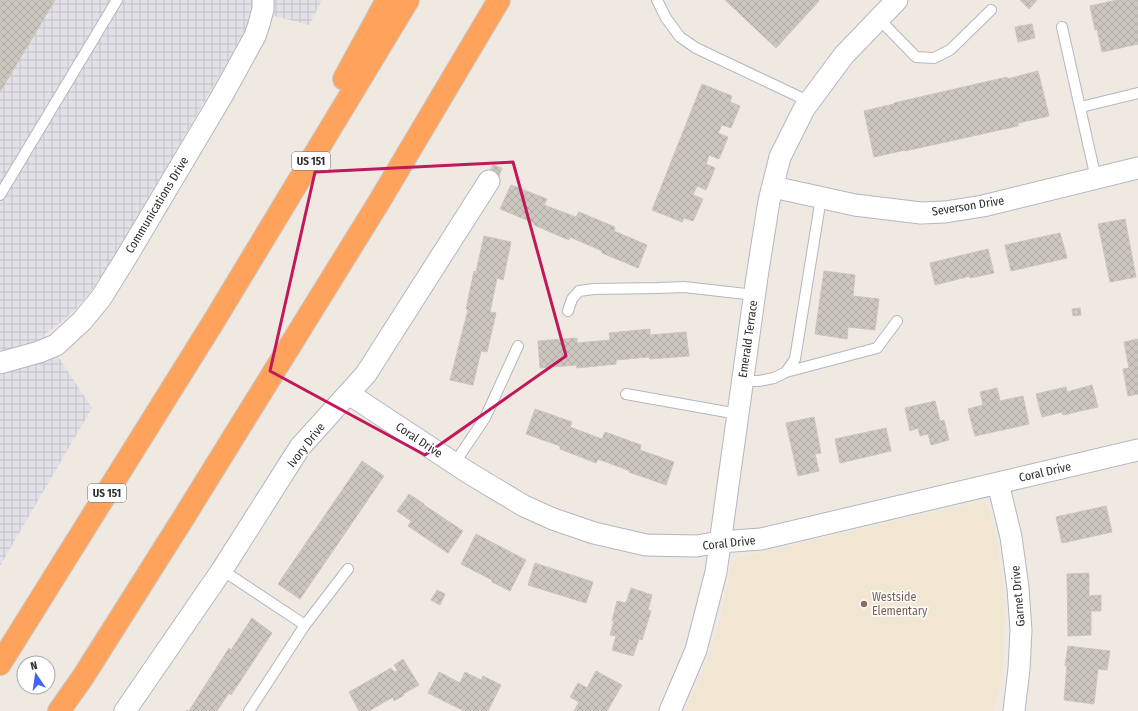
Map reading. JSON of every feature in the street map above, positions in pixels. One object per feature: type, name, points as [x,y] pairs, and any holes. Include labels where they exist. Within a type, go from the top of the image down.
[{"type":"highway","points":[[214,321],[387,0]]},
{"type":"highway","name":"US 151","points":[[0,664],[214,321],[408,0]]},
{"type":"highway","points":[[59,711],[83,677],[184,517],[375,209],[499,0]]},
{"type":"highway","points":[[416,140],[512,0]]},
{"type":"street","name":"Communications Drive","points":[[0,363],[39,352],[56,345],[82,321],[101,298],[222,96],[251,43],[259,24],[263,9],[263,0]]},
{"type":"street","name":"Emerald Terrace","points":[[670,711],[696,650],[716,572],[742,381],[769,202],[780,157],[804,109],[844,55],[886,7]]},
{"type":"street","name":"Severson Drive","points":[[773,187],[855,205],[921,213],[945,212],[983,206],[1138,168]]},
{"type":"street","name":"Ivory Drive","points":[[125,711],[222,570],[300,447],[366,374],[489,181]]},
{"type":"street","name":"Coral Drive","points":[[349,394],[454,464],[524,506],[553,519],[594,533],[646,545],[697,546],[719,542],[761,539],[1138,450]]},
{"type":"street","name":"Garnet Drive","points":[[998,483],[1011,537],[1018,588],[1021,630],[1019,668],[1014,711]]},
{"type":"lane","points":[[0,194],[117,0]]},
{"type":"lane","points":[[657,0],[666,18],[680,37],[696,48],[810,102]]},
{"type":"lane","points":[[886,7],[916,57],[934,58],[950,50],[991,10]]},
{"type":"lane","points":[[1062,26],[1096,178]]},
{"type":"lane","points":[[1081,107],[1138,94]]},
{"type":"lane","points":[[786,372],[795,359],[821,198]]},
{"type":"lane","points":[[568,311],[572,299],[579,291],[594,289],[684,287],[755,296]]},
{"type":"lane","points":[[742,381],[759,381],[774,378],[786,372],[877,348],[897,321]]},
{"type":"lane","points":[[454,464],[485,418],[518,346]]},
{"type":"lane","points":[[626,394],[738,414]]},
{"type":"lane","points":[[249,711],[305,625],[348,569]]},
{"type":"lane","points":[[222,570],[305,625]]},
{"type":"highlighted area","points":[[513,162],[566,356],[425,455],[270,371],[315,172]]},
{"type":"shaded area","points":[[0,0],[322,0],[309,25],[251,10],[248,24],[231,56],[113,259],[88,295],[74,311],[44,335],[92,408],[0,566]]},
{"type":"shaded area","name":"Westside Elementary","points":[[978,502],[983,503],[987,507],[991,519],[998,551],[1003,587],[1005,621],[1003,667],[993,711],[685,711],[705,666],[719,624],[734,560],[737,558]]},
{"type":"building","points":[[0,0],[55,0],[0,92]]},
{"type":"building","points":[[725,0],[818,0],[819,1],[776,48]]},
{"type":"building","points":[[1020,0],[1037,0],[1029,9]]},
{"type":"building","points":[[1117,0],[1138,0],[1138,44],[1102,52],[1097,29],[1095,30],[1090,6]]},
{"type":"building","points":[[1032,24],[1035,38],[1018,42],[1015,27]]},
{"type":"building","points":[[1038,71],[1049,116],[1018,123],[1018,126],[874,157],[864,111]]},
{"type":"building","points":[[702,84],[732,96],[730,102],[740,106],[731,128],[722,125],[718,133],[728,137],[719,159],[709,155],[706,164],[715,168],[706,190],[697,186],[693,195],[703,199],[693,221],[684,218],[682,222],[652,210]]},
{"type":"building","points":[[493,165],[502,168],[497,180],[488,175]]},
{"type":"building","points":[[511,185],[547,199],[544,205],[576,217],[579,212],[615,227],[614,231],[647,245],[638,268],[602,253],[602,251],[570,237],[569,240],[500,209]]},
{"type":"building","points":[[1125,219],[1136,277],[1110,282],[1098,224]]},
{"type":"building","points":[[1060,233],[1067,258],[1011,271],[1005,245]]},
{"type":"building","points":[[484,236],[511,242],[503,280],[497,278],[490,312],[496,313],[487,352],[481,351],[473,385],[450,380],[468,310],[466,309],[474,271],[476,272]]},
{"type":"building","points":[[988,249],[994,273],[970,278],[970,276],[935,285],[930,263]]},
{"type":"building","points":[[824,271],[855,275],[853,296],[879,299],[875,330],[848,327],[847,339],[815,334]]},
{"type":"building","points":[[1080,308],[1081,315],[1073,316],[1072,309]]},
{"type":"building","points":[[650,329],[650,335],[686,332],[689,356],[616,360],[616,364],[577,368],[576,365],[540,368],[538,341],[577,338],[577,343],[610,340],[609,333]]},
{"type":"building","points":[[1138,339],[1138,394],[1128,396],[1123,369],[1129,368],[1124,342]]},
{"type":"building","points":[[1092,385],[1098,407],[1063,415],[1062,412],[1042,417],[1036,394],[1066,387],[1067,392]]},
{"type":"building","points":[[997,388],[1000,401],[1023,396],[1029,424],[975,436],[968,409],[983,405],[980,392]]},
{"type":"building","points":[[935,401],[940,421],[944,420],[949,440],[931,445],[928,434],[920,436],[918,428],[910,431],[905,408]]},
{"type":"building","points":[[535,409],[572,422],[570,427],[602,439],[605,432],[641,445],[640,450],[674,462],[666,485],[598,459],[596,463],[560,449],[560,446],[526,434]]},
{"type":"building","points":[[814,417],[821,453],[815,454],[819,471],[798,476],[786,423]]},
{"type":"building","points":[[886,428],[891,451],[840,463],[835,439]]},
{"type":"building","points":[[362,461],[384,476],[300,599],[278,584]]},
{"type":"building","points":[[409,494],[463,531],[448,553],[408,526],[411,521],[397,511]]},
{"type":"building","points":[[1106,506],[1112,532],[1062,543],[1056,517]]},
{"type":"building","points":[[476,534],[526,560],[510,591],[461,564]]},
{"type":"building","points":[[535,563],[593,582],[586,603],[528,585]]},
{"type":"building","points":[[1089,573],[1089,596],[1101,595],[1101,611],[1091,611],[1091,635],[1068,636],[1067,574]]},
{"type":"building","points":[[631,588],[652,595],[648,610],[651,611],[642,640],[639,639],[633,656],[612,650],[616,636],[610,635],[617,601],[626,603]]},
{"type":"building","points":[[437,590],[445,594],[440,605],[431,600]]},
{"type":"building","points":[[252,618],[272,633],[231,695],[229,693],[217,711],[189,711],[229,648],[231,650]]},
{"type":"building","points":[[1068,646],[1110,651],[1107,670],[1098,669],[1094,704],[1064,700],[1067,665],[1065,666]]},
{"type":"building","points":[[403,659],[419,685],[394,701],[393,697],[369,711],[359,711],[349,692],[391,668],[394,672],[398,671],[394,665]]},
{"type":"building","points":[[596,671],[622,685],[607,711],[574,711],[579,702],[570,697],[578,683],[587,688]]},
{"type":"building","points":[[439,672],[460,683],[465,672],[481,680],[483,676],[501,685],[488,711],[464,711],[428,693]]},
{"type":"place","name":"Westside Elementary","points":[[864,604]]}]
